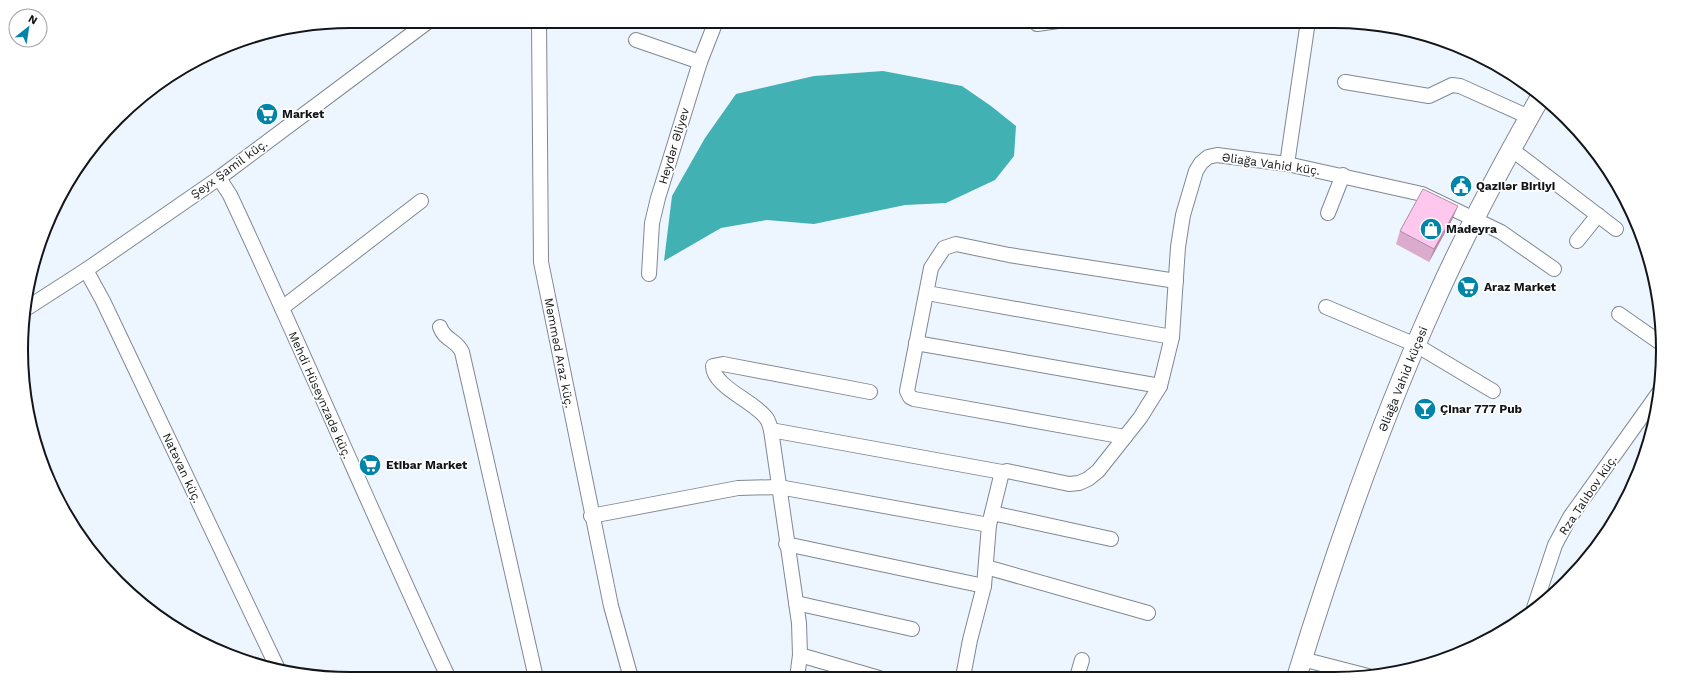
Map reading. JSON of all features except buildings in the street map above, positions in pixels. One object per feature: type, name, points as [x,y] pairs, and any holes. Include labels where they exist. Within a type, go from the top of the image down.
[{"type":"main road","name":"Əliağa Vahid küçəsi","points":[[1299,668],[1356,496],[1416,346],[1475,218],[1538,102]]},
{"type":"street","name":"Şeyx Şamil küç.","points":[[31,305],[86,270],[219,178],[420,28]]},
{"type":"street","name":"Məmməd Araz küç.","points":[[539,28],[542,262],[591,516],[611,606],[629,672]]},
{"type":"street","name":"Heydər Əliyev","points":[[649,274],[652,223],[658,198],[700,62],[713,28]]},
{"type":"street","points":[[1287,164],[1307,28]]},
{"type":"street","points":[[636,40],[700,62]]},
{"type":"street","points":[[1345,82],[1428,96],[1452,85],[1460,86],[1529,118]]},
{"type":"street","points":[[1511,149],[1616,228]]},
{"type":"street","name":"Əliağa Vahid küç.","points":[[771,430],[1002,472],[1007,471],[1069,484],[1079,483],[1088,479],[1098,471],[1116,450],[1151,402],[1160,386],[1172,338],[1178,246],[1183,215],[1196,171],[1201,163],[1208,157],[1216,156],[1287,164],[1343,175],[1422,194],[1475,218],[1501,232],[1554,269]]},
{"type":"street","points":[[1328,213],[1343,175]]},
{"type":"street","name":"Mehdi Hüseynzadə küç.","points":[[219,178],[230,195],[282,308],[378,527],[446,672]]},
{"type":"street","points":[[282,308],[421,201]]},
{"type":"street","points":[[1578,241],[1598,215]]},
{"type":"street","points":[[1125,437],[914,399],[910,397],[907,391],[931,268],[944,248],[956,244],[1008,255],[1176,281]]},
{"type":"street","name":"Natəvan küç.","points":[[86,270],[103,301],[275,663]]},
{"type":"street","points":[[927,293],[1172,338]]},
{"type":"street","points":[[1326,307],[1416,346],[1493,391]]},
{"type":"street","points":[[1619,314],[1655,339]]},
{"type":"street","points":[[440,327],[443,335],[459,345],[462,352],[535,672]]},
{"type":"street","points":[[916,343],[1160,386]]},
{"type":"street","points":[[798,672],[800,655],[799,623],[786,544],[771,430],[768,420],[761,412],[726,386],[712,368],[714,364],[723,364],[870,392]]},
{"type":"street","name":"Rza Talıbov küç.","points":[[1537,599],[1555,545],[1570,517],[1651,403]]},
{"type":"street","points":[[964,672],[970,640],[984,586],[990,519],[1002,472]]},
{"type":"street","points":[[591,516],[738,488],[779,487],[1111,539]]},
{"type":"street","points":[[786,544],[984,586]]},
{"type":"street","points":[[986,566],[1148,613]]},
{"type":"street","points":[[796,603],[912,628]]},
{"type":"street","points":[[800,655],[858,672]]},
{"type":"street","points":[[1078,672],[1082,660]]},
{"type":"street","points":[[1299,668],[1334,672]]},
{"type":"water","points":[[883,71],[962,86],[1016,126],[1014,156],[995,180],[946,203],[905,205],[814,224],[767,220],[721,228],[664,261],[672,196],[705,138],[736,94],[814,76]]},
{"type":"place","name":"Market","points":[[267,114]]},
{"type":"place","name":"Qazilər Birliyi","points":[[1461,186]]},
{"type":"place","name":"Madeyra","points":[[1431,229]]},
{"type":"place","name":"Araz Market","points":[[1468,287]]},
{"type":"place","name":"Çinar 777 Pub","points":[[1425,409]]},
{"type":"place","name":"Etibar Market","points":[[370,465]]}]
